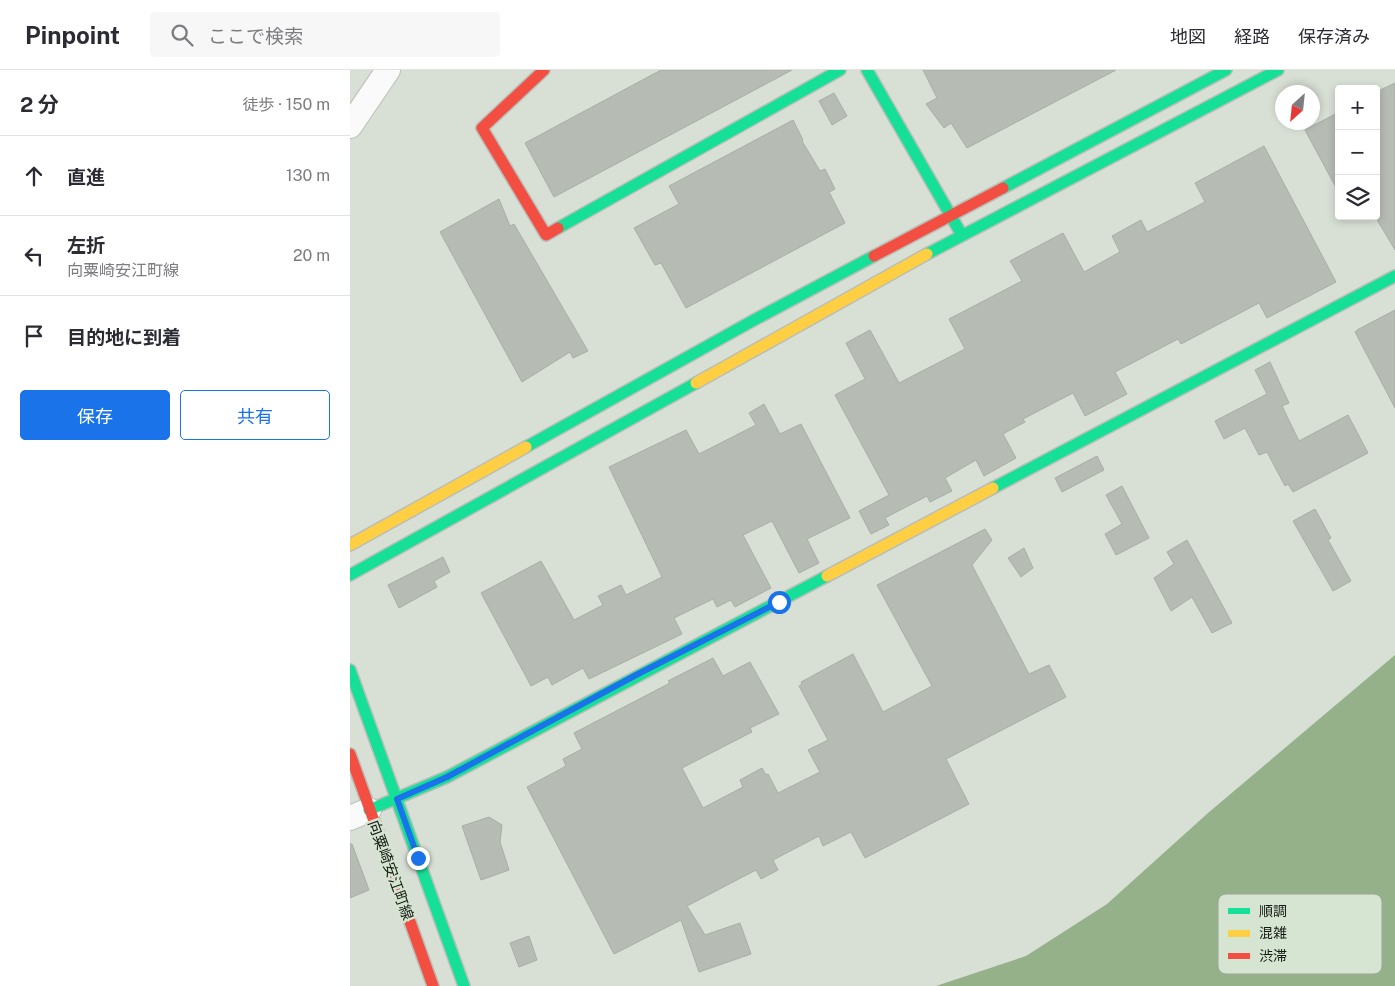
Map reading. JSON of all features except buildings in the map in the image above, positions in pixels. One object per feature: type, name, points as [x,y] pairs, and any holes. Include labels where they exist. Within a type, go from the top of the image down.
[{"type":"street","points":[[350,126],[388,70]]},
{"type":"street","points":[[544,70],[482,128],[546,235],[840,70]]},
{"type":"street","points":[[867,70],[962,236]]},
{"type":"street","points":[[350,545],[754,320],[1226,70]]},
{"type":"street","points":[[350,575],[962,236],[1278,70]]},
{"type":"street","points":[[360,814],[456,772],[638,674],[1028,471],[1395,276]]},
{"type":"street","name":"向粟崎安江町線","points":[[350,670],[464,986]]},
{"type":"street","name":"向粟崎安江町線","points":[[350,754],[360,814],[390,868],[433,986]]},
{"type":"shaded area","points":[[1395,655],[1395,986],[936,986],[1026,956],[1107,904],[1208,813]]},
{"type":"traffic: fast","points":[[558,228],[840,70]]},
{"type":"traffic: fast","points":[[867,70],[959,230]]},
{"type":"traffic: fast","points":[[1003,188],[1226,70]]},
{"type":"traffic: fast","points":[[927,254],[1278,70]]},
{"type":"traffic: fast","points":[[526,447],[754,320],[874,256]]},
{"type":"traffic: fast","points":[[993,488],[1395,276]]},
{"type":"traffic: fast","points":[[350,575],[696,383]]},
{"type":"traffic: fast","points":[[369,810],[447,777],[827,576]]},
{"type":"traffic: fast","points":[[350,670],[464,986]]},
{"type":"traffic: slow","points":[[696,383],[927,254]]},
{"type":"traffic: slow","points":[[350,545],[526,447]]},
{"type":"traffic: slow","points":[[827,576],[993,488]]},
{"type":"traffic: jam","points":[[544,70],[482,128],[546,235],[558,228]]},
{"type":"traffic: jam","points":[[874,256],[1003,188]]},
{"type":"traffic: jam","points":[[350,754],[433,986]]},
{"type":"route","points":[[418,858],[397,799],[447,777],[638,674],[779,602]]}]
